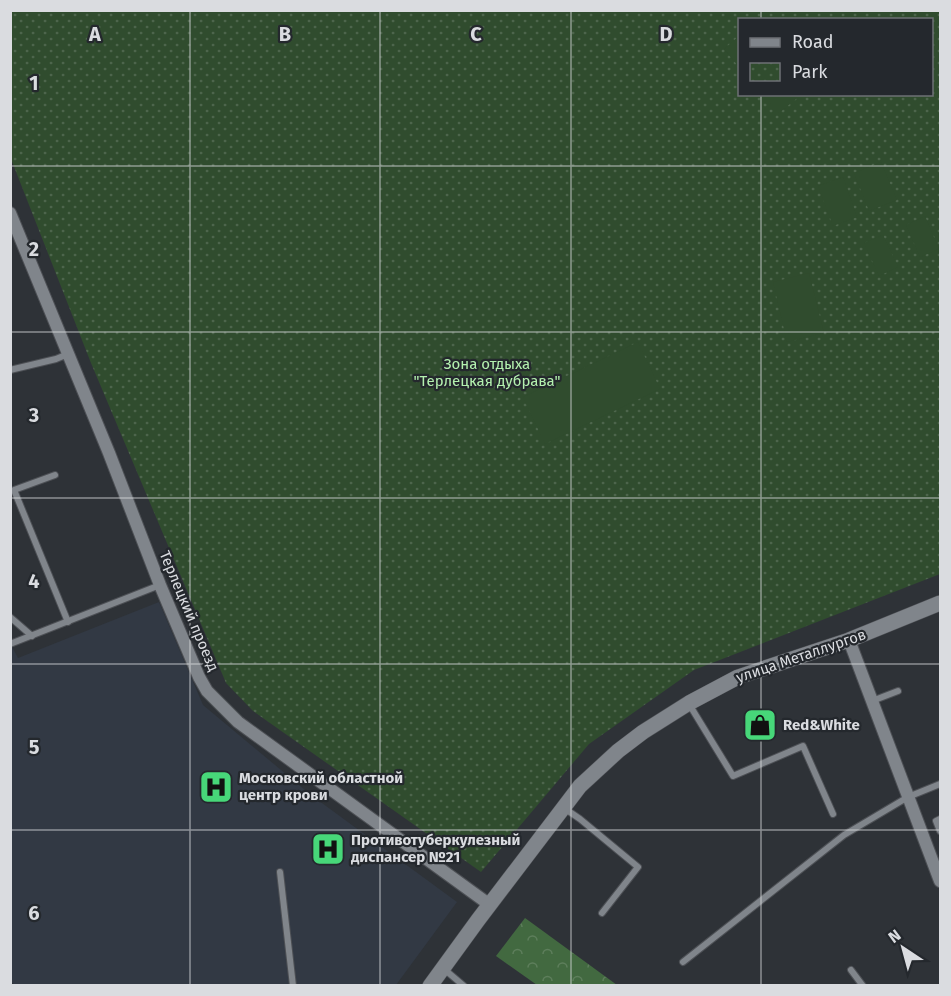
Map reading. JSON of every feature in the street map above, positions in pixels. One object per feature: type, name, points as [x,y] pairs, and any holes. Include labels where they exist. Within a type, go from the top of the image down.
[{"type":"street","name":"Терлецкий проезд","points":[[10,213],[109,453],[160,585],[207,691],[238,723],[490,905]]},
{"type":"street","name":"улица Металлургов","points":[[430,986],[580,786],[618,751],[689,703],[738,677],[849,640],[940,603]]},
{"type":"street","points":[[849,640],[940,880]]},
{"type":"lane","points":[[10,369],[56,359],[68,354]]},
{"type":"lane","points":[[55,475],[14,490],[68,622]]},
{"type":"lane","points":[[10,644],[160,585]]},
{"type":"lane","points":[[10,618],[32,636]]},
{"type":"lane","points":[[872,701],[898,691]]},
{"type":"lane","points":[[689,703],[733,776],[803,746],[833,814]]},
{"type":"lane","points":[[683,962],[844,835],[908,797],[940,784]]},
{"type":"lane","points":[[564,808],[638,867],[602,913]]},
{"type":"lane","points":[[940,819],[936,821],[940,831]]},
{"type":"lane","points":[[280,872],[293,986]]},
{"type":"lane","points":[[443,969],[464,986]]},
{"type":"lane","points":[[851,970],[863,986]]},
{"type":"shaded area","points":[[159,602],[203,705],[311,795],[457,902],[396,985],[16,985],[10,982],[10,643],[18,658]]},
{"type":"green space","name":"Зона отдыха \"Терлецкая дубрава\"","points":[[11,11],[940,11],[940,574],[694,670],[589,744],[481,872],[253,711],[226,683],[91,363],[11,159]]},
{"type":"green space","points":[[738,37],[738,66],[724,49]]},
{"type":"green space","points":[[764,96],[800,96],[779,113]]},
{"type":"green space","points":[[881,162],[897,200],[869,211],[854,173]]},
{"type":"green space","points":[[843,177],[857,217],[833,226],[818,186]]},
{"type":"green space","points":[[925,216],[939,249],[920,257],[906,225]]},
{"type":"green space","points":[[883,235],[898,267],[879,276],[864,243]]},
{"type":"green space","points":[[809,273],[824,333],[787,342],[773,282]]},
{"type":"green space","points":[[638,342],[660,389],[545,444],[523,397]]},
{"type":"green space","points":[[525,918],[617,985],[537,985],[496,956]]},
{"type":"place","name":"Red&White","points":[[760,725]]},
{"type":"place","name":"Московский областной центр крови","points":[[216,787]]},
{"type":"place","name":"Противотуберкулезный диспансер №21","points":[[328,849]]}]
